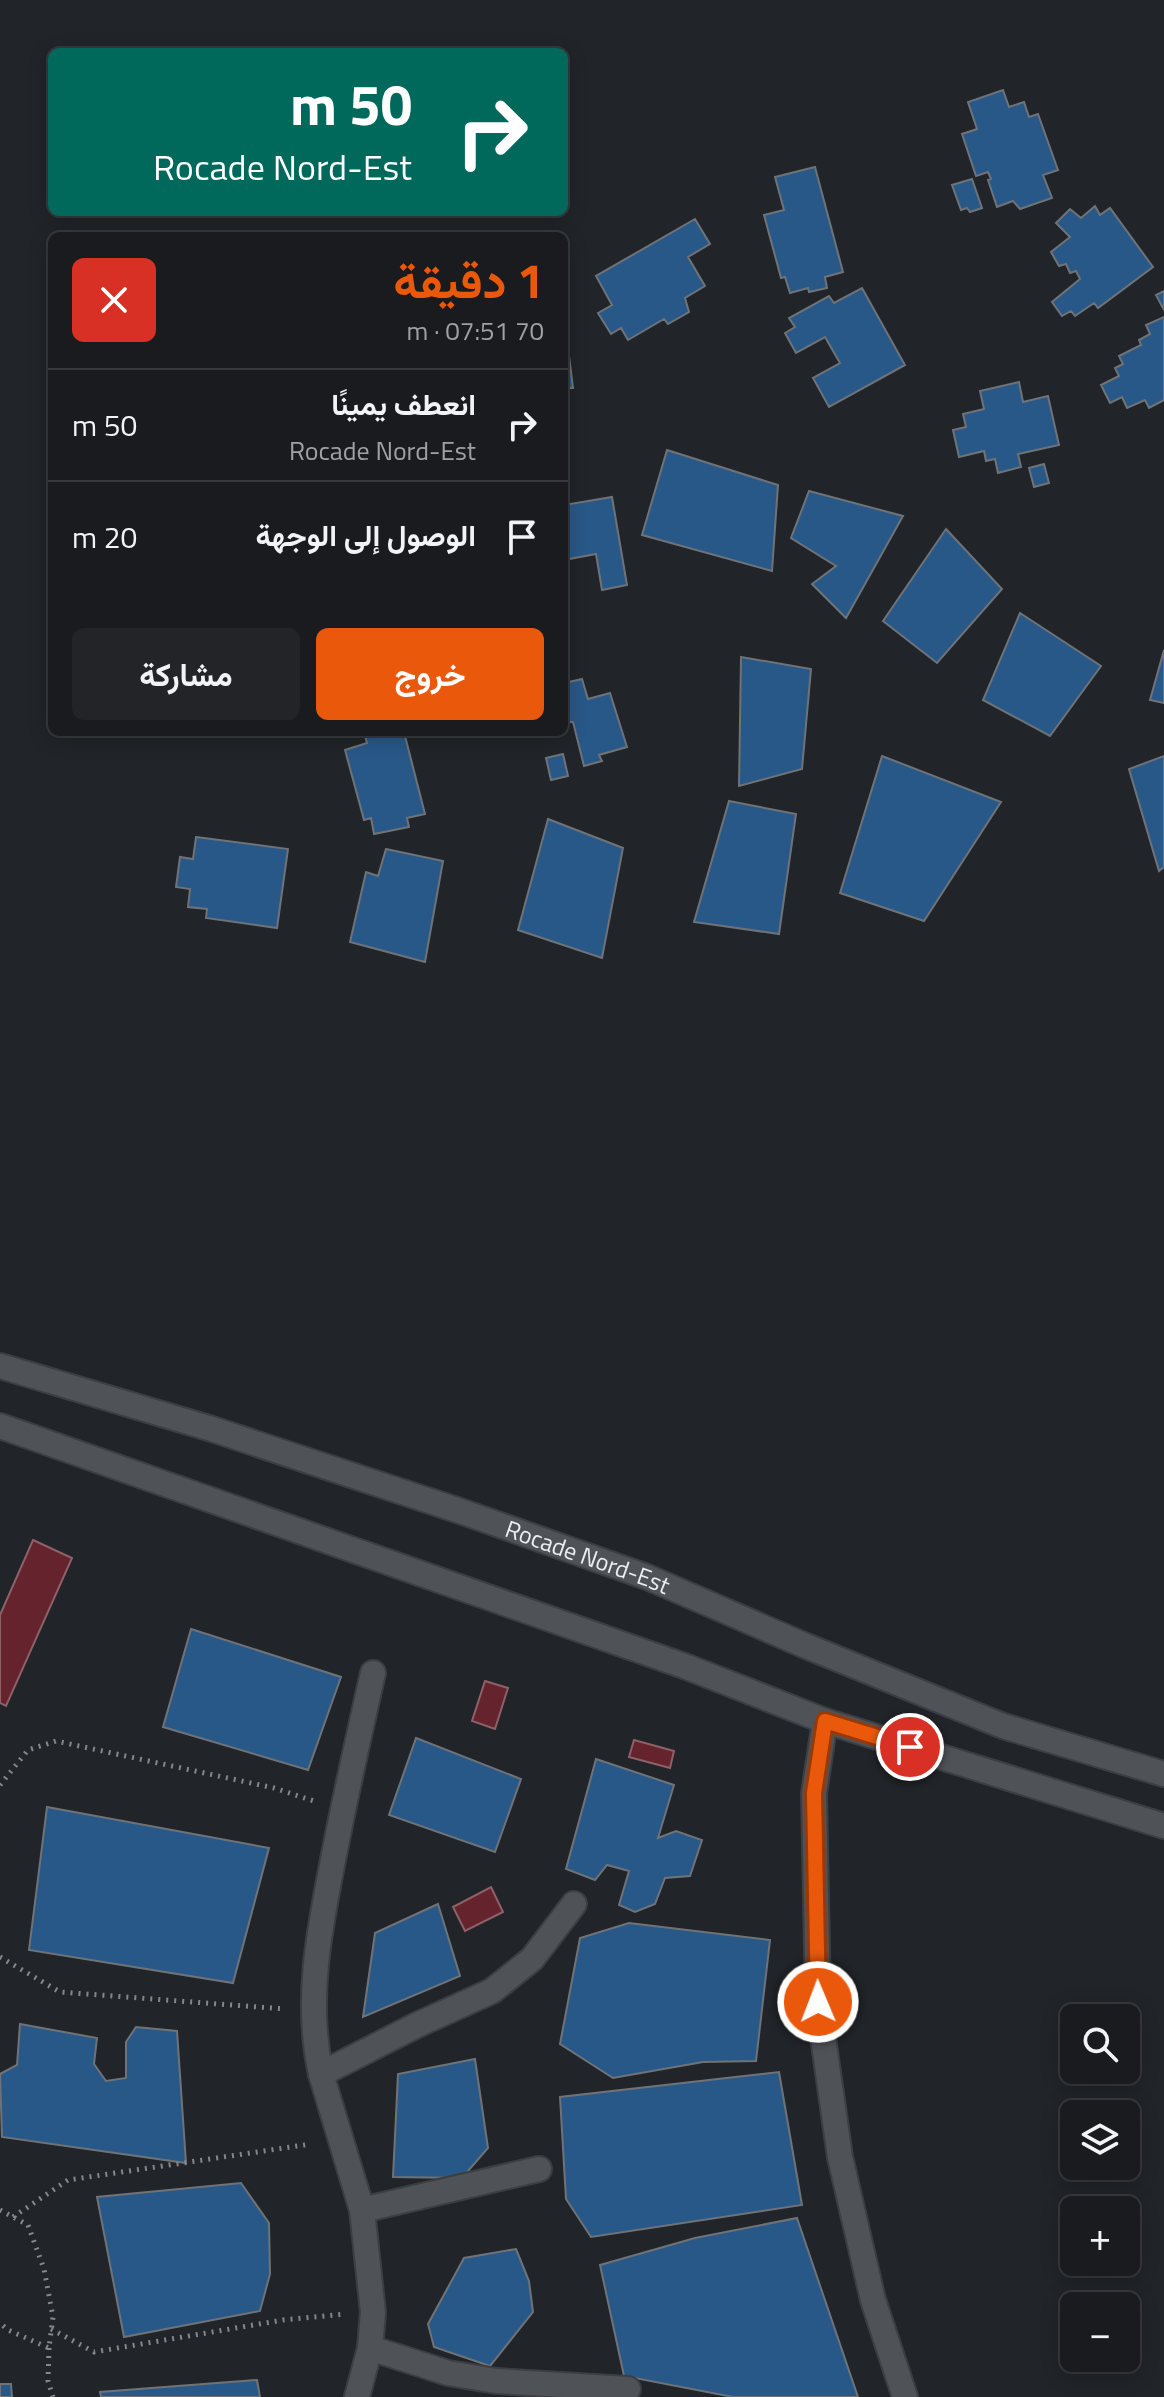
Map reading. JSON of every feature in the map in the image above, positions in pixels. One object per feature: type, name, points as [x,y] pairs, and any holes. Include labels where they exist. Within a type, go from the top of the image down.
[{"type":"street","name":"Rocade Nord-Est","points":[[0,1366],[212,1429],[460,1511],[647,1577],[1003,1726],[1164,1774]]},
{"type":"street","points":[[0,1426],[672,1662],[825,1721],[1164,1826]]},
{"type":"street","points":[[357,2397],[370,2348],[373,2312],[362,2210],[321,2074],[313,2010],[316,1953],[342,1810],[373,1673]]},
{"type":"street","points":[[825,1721],[814,1793],[818,2002],[840,2157],[873,2300],[905,2397]]},
{"type":"street","points":[[321,2074],[492,1991],[532,1959],[574,1904]]},
{"type":"street","points":[[362,2210],[539,2169]]},
{"type":"street","points":[[370,2348],[448,2373],[496,2381],[628,2389]]},
{"type":"path","points":[[0,1785],[28,1750],[56,1741],[274,1788],[342,1810]]},
{"type":"path","points":[[0,1957],[60,1992],[164,2002],[313,2010]]},
{"type":"path","points":[[13,2217],[68,2180],[342,2138]]},
{"type":"path","points":[[0,2210],[28,2225],[44,2269],[53,2317],[48,2381],[53,2397]]},
{"type":"path","points":[[51,2329],[94,2352],[283,2320],[373,2312]]},
{"type":"path","points":[[0,2323],[8,2330],[49,2348]]},
{"type":"shaded area","points":[[33,1540],[72,1558],[6,1706],[0,1703],[0,1615]]},
{"type":"shaded area","points":[[485,1681],[508,1688],[495,1729],[472,1721]]},
{"type":"shaded area","points":[[634,1740],[674,1751],[670,1768],[629,1757]]},
{"type":"shaded area","points":[[491,1887],[503,1912],[465,1931],[453,1907]]},
{"type":"building","points":[[1003,90],[1009,107],[1024,102],[1029,117],[1038,114],[1058,170],[1043,175],[1052,198],[1020,209],[1013,201],[997,207],[988,172],[976,176],[962,134],[977,129],[968,102]]},
{"type":"building","points":[[815,167],[843,272],[825,277],[827,288],[809,292],[808,288],[790,293],[785,277],[781,278],[764,215],[784,210],[775,177]]},
{"type":"building","points":[[972,179],[982,208],[970,212],[967,208],[961,210],[952,185]]},
{"type":"building","points":[[1095,206],[1100,215],[1110,208],[1153,267],[1098,308],[1094,303],[1075,316],[1071,311],[1062,316],[1052,302],[1080,279],[1076,271],[1070,273],[1066,264],[1059,266],[1051,252],[1070,237],[1056,223],[1070,209],[1081,218]]},
{"type":"building","points":[[695,219],[710,244],[688,257],[705,286],[685,298],[689,312],[668,324],[664,319],[628,340],[621,328],[611,334],[598,313],[612,305],[596,276]]},
{"type":"building","points":[[862,288],[905,365],[829,407],[813,378],[840,363],[825,337],[796,353],[785,333],[795,327],[789,318],[829,296],[834,303]]},
{"type":"building","points":[[1164,291],[1164,310],[1156,295]]},
{"type":"building","points":[[1164,317],[1164,400],[1149,408],[1145,400],[1127,408],[1122,397],[1110,403],[1101,385],[1119,376],[1115,368],[1123,364],[1119,356],[1141,345],[1139,340],[1150,334],[1146,325]]},
{"type":"building","points":[[568,348],[573,388],[568,388]]},
{"type":"building","points":[[1019,382],[1023,402],[1048,396],[1059,445],[1018,454],[1021,467],[998,473],[995,459],[986,461],[984,451],[959,457],[953,430],[966,427],[963,414],[984,409],[980,391]]},
{"type":"building","points":[[667,450],[778,485],[772,571],[642,535]]},
{"type":"building","points":[[1044,464],[1049,483],[1034,487],[1029,468]]},
{"type":"building","points":[[809,491],[903,516],[846,618],[812,584],[836,566],[791,538]]},
{"type":"building","points":[[612,497],[627,585],[602,590],[596,554],[568,559],[568,504]]},
{"type":"building","points":[[946,529],[1002,589],[937,663],[883,621]]},
{"type":"building","points":[[1020,613],[1101,666],[1050,736],[983,700]]},
{"type":"building","points":[[1164,650],[1164,703],[1150,700]]},
{"type":"building","points":[[741,657],[811,669],[802,769],[739,786]]},
{"type":"building","points":[[582,679],[588,699],[610,693],[627,747],[599,755],[602,761],[584,766],[573,722],[568,722],[568,682]]},
{"type":"building","points":[[365,736],[405,736],[425,814],[407,818],[409,827],[374,834],[371,818],[364,820],[345,750],[367,743]]},
{"type":"building","points":[[563,754],[568,776],[551,780],[546,758]]},
{"type":"building","points":[[882,756],[1001,802],[924,921],[840,893]]},
{"type":"building","points":[[1164,756],[1164,867],[1159,871],[1129,769]]},
{"type":"building","points":[[729,801],[796,814],[779,934],[694,922]]},
{"type":"building","points":[[548,819],[623,848],[602,958],[518,930]]},
{"type":"building","points":[[196,837],[288,849],[277,928],[206,918],[207,909],[188,907],[190,889],[176,887],[180,857],[193,859]]},
{"type":"building","points":[[386,849],[443,861],[425,962],[350,942],[366,872],[378,876]]},
{"type":"building","points":[[191,1629],[341,1677],[308,1770],[163,1727]]},
{"type":"building","points":[[416,1738],[521,1779],[495,1852],[389,1815]]},
{"type":"building","points":[[596,1759],[674,1785],[658,1838],[676,1831],[702,1840],[690,1876],[665,1878],[655,1904],[635,1912],[619,1905],[629,1871],[607,1865],[595,1880],[566,1869]]},
{"type":"building","points":[[47,1807],[269,1848],[233,1983],[29,1950]]},
{"type":"building","points":[[438,1904],[460,1976],[363,2017],[375,1933]]},
{"type":"building","points":[[629,1923],[770,1940],[756,2061],[703,2062],[613,2078],[560,2044],[580,1938]]},
{"type":"building","points":[[20,2024],[97,2038],[94,2064],[106,2081],[126,2078],[126,2042],[136,2027],[177,2031],[186,2163],[2,2137],[0,2074],[17,2065]]},
{"type":"building","points":[[475,2059],[488,2148],[462,2178],[393,2177],[398,2074]]},
{"type":"building","points":[[779,2072],[802,2205],[591,2237],[566,2199],[560,2097]]},
{"type":"building","points":[[241,2183],[269,2223],[270,2274],[260,2311],[124,2337],[97,2197]]},
{"type":"building","points":[[797,2218],[858,2397],[733,2397],[624,2376],[600,2265],[695,2238]]},
{"type":"building","points":[[516,2249],[529,2281],[533,2312],[490,2366],[434,2347],[428,2324],[464,2258]]},
{"type":"building","points":[[257,2380],[260,2397],[101,2397],[100,2392]]},
{"type":"building","points":[[0,2384],[11,2384],[12,2397],[0,2397]]},
{"type":"route","points":[[818,2002],[814,1793],[825,1721],[910,1747]]}]
